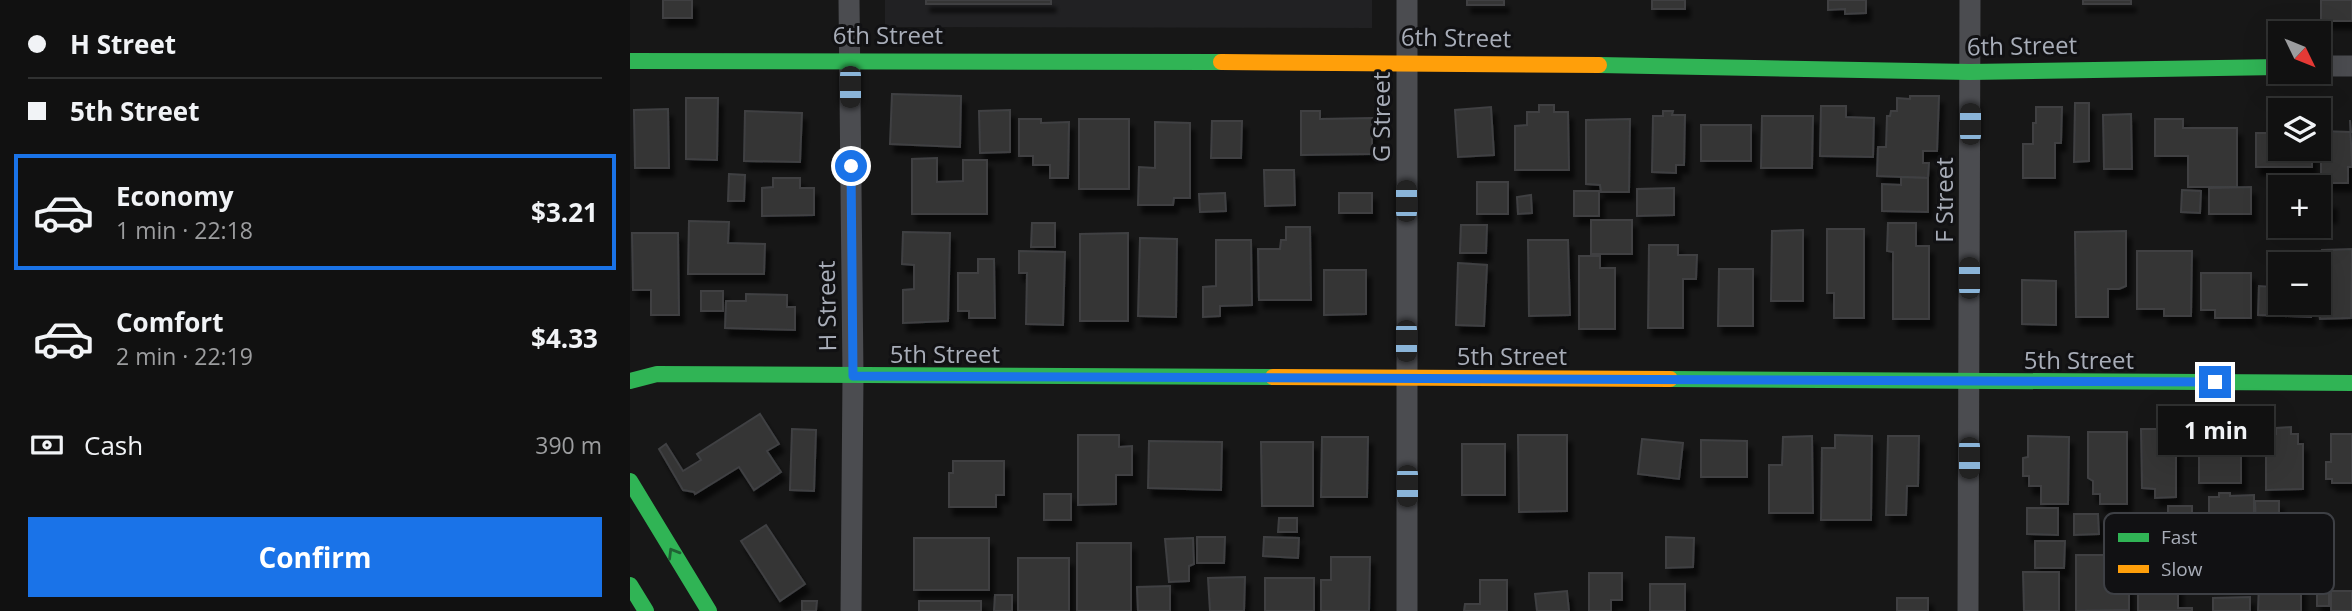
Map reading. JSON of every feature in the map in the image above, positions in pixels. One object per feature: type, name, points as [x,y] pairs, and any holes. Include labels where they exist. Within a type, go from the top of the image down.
[{"type":"street","name":"H Street","points":[[849,0],[853,376],[851,611]]},
{"type":"street","name":"G Street","points":[[1407,611],[1408,0]]},
{"type":"street","name":"F Street","points":[[1968,611],[1970,0]]},
{"type":"street","name":"6th Street","points":[[630,61],[1406,62],[1970,72],[2268,67]]},
{"type":"street","points":[[2331,66],[2352,66]]},
{"type":"street","name":"5th Street","points":[[630,381],[657,374],[2352,383]]},
{"type":"street","points":[[630,481],[709,611]]},
{"type":"street","points":[[630,585],[646,611]]},
{"type":"shaded area","points":[[885,0],[1372,0],[1372,28],[885,27]]},
{"type":"building","points":[[663,0],[692,0],[692,18],[663,18]]},
{"type":"building","points":[[926,0],[1051,0],[1051,4],[926,4]]},
{"type":"building","points":[[1467,0],[1504,0],[1504,5],[1467,5]]},
{"type":"building","points":[[1652,0],[1685,0],[1685,9],[1652,9]]},
{"type":"building","points":[[1828,0],[1866,0],[1866,13],[1845,14],[1845,9],[1828,10]]},
{"type":"building","points":[[2083,0],[2131,0],[2131,4],[2083,4]]},
{"type":"building","points":[[2321,0],[2352,0],[2352,21],[2321,21]]},
{"type":"building","points":[[892,94],[961,96],[960,147],[890,144]]},
{"type":"building","points":[[1910,96],[1939,96],[1937,151],[1923,151],[1923,163],[1929,163],[1928,178],[1877,176],[1878,147],[1886,147],[1887,116],[1890,116],[1891,111],[1897,111],[1897,98],[1910,99]]},
{"type":"building","points":[[686,98],[718,98],[717,160],[686,159]]},
{"type":"building","points":[[2075,103],[2089,103],[2089,161],[2074,162]]},
{"type":"building","points":[[1539,105],[1554,105],[1554,112],[1568,112],[1569,170],[1515,170],[1515,126],[1527,125],[1527,112],[1539,112]]},
{"type":"building","points":[[1821,106],[1846,106],[1846,117],[1874,118],[1873,157],[1820,156]]},
{"type":"building","points":[[1491,107],[1494,155],[1458,157],[1455,110]]},
{"type":"building","points":[[2036,107],[2062,107],[2061,143],[2055,143],[2055,178],[2023,178],[2023,144],[2033,144]]},
{"type":"building","points":[[668,109],[669,168],[635,168],[634,110]]},
{"type":"building","points":[[1010,110],[1010,152],[980,153],[979,111]]},
{"type":"building","points":[[745,111],[802,113],[800,162],[744,161]]},
{"type":"building","points":[[1301,111],[1320,111],[1320,119],[1372,118],[1372,154],[1301,155]]},
{"type":"building","points":[[1663,111],[1673,111],[1672,115],[1685,115],[1684,165],[1676,165],[1676,173],[1652,172],[1653,116],[1663,116]]},
{"type":"building","points":[[2131,114],[2132,169],[2104,169],[2103,115]]},
{"type":"building","points":[[1762,116],[1813,116],[1812,168],[1761,168]]},
{"type":"building","points":[[1019,119],[1041,119],[1041,123],[1069,122],[1068,178],[1050,178],[1050,165],[1033,165],[1033,156],[1019,156]]},
{"type":"building","points":[[1079,119],[1129,119],[1129,189],[1079,189]]},
{"type":"building","points":[[1630,119],[1629,192],[1601,192],[1600,185],[1586,184],[1586,120]]},
{"type":"building","points":[[2155,119],[2183,119],[2183,128],[2237,128],[2237,187],[2188,187],[2188,156],[2155,156]]},
{"type":"building","points":[[1212,121],[1242,121],[1241,158],[1211,158]]},
{"type":"building","points":[[1155,122],[1190,123],[1190,198],[1174,198],[1173,205],[1138,205],[1139,167],[1155,168]]},
{"type":"building","points":[[1701,125],[1751,125],[1751,161],[1701,161]]},
{"type":"building","points":[[2331,131],[2351,132],[2352,167],[2348,167],[2348,183],[2331,183],[2331,175],[2321,175],[2321,161],[2331,161]]},
{"type":"building","points":[[2256,133],[2268,133],[2268,161],[2312,161],[2312,167],[2256,167]]},
{"type":"building","points":[[937,158],[937,182],[963,181],[963,160],[987,160],[987,214],[912,214],[912,159]]},
{"type":"building","points":[[1264,170],[1294,170],[1295,205],[1265,206]]},
{"type":"building","points":[[729,174],[745,175],[744,201],[728,201]]},
{"type":"building","points":[[1901,177],[1928,178],[1928,212],[1882,211],[1882,184],[1901,185]]},
{"type":"building","points":[[773,178],[800,178],[800,188],[814,188],[814,215],[762,216],[762,188],[773,187]]},
{"type":"building","points":[[1477,182],[1508,182],[1508,214],[1477,214]]},
{"type":"building","points":[[2251,187],[2251,214],[2209,214],[2209,188]]},
{"type":"building","points":[[1674,188],[1674,215],[1637,216],[1637,189]]},
{"type":"building","points":[[2182,190],[2201,191],[2200,213],[2181,212]]},
{"type":"building","points":[[1574,191],[1599,191],[1599,216],[1574,216]]},
{"type":"building","points":[[1225,193],[1226,211],[1200,212],[1199,194]]},
{"type":"building","points":[[1339,193],[1372,193],[1372,213],[1339,213]]},
{"type":"building","points":[[1531,195],[1532,213],[1518,214],[1517,197]]},
{"type":"building","points":[[1591,220],[1632,220],[1632,254],[1591,254]]},
{"type":"building","points":[[689,221],[729,222],[728,243],[765,244],[764,274],[688,274]]},
{"type":"building","points":[[1032,223],[1055,223],[1055,247],[1031,247]]},
{"type":"building","points":[[1888,223],[1916,223],[1916,246],[1929,246],[1929,319],[1893,319],[1893,252],[1887,251]]},
{"type":"building","points":[[1461,225],[1487,225],[1486,253],[1460,253]]},
{"type":"building","points":[[1286,227],[1310,227],[1311,300],[1259,300],[1258,249],[1280,249],[1281,240],[1286,240]]},
{"type":"building","points":[[1827,229],[1864,229],[1864,318],[1834,318],[1834,293],[1827,293]]},
{"type":"building","points":[[1803,230],[1803,301],[1771,301],[1772,231]]},
{"type":"building","points":[[2126,231],[2126,286],[2108,289],[2108,317],[2076,317],[2075,232]]},
{"type":"building","points":[[903,232],[950,233],[948,321],[903,323],[903,290],[914,289],[914,265],[902,264]]},
{"type":"building","points":[[632,233],[678,233],[679,315],[651,315],[651,290],[633,290]]},
{"type":"building","points":[[1128,233],[1128,321],[1080,321],[1080,234]]},
{"type":"building","points":[[1140,238],[1177,239],[1176,317],[1138,316]]},
{"type":"building","points":[[1216,240],[1251,240],[1252,305],[1220,306],[1220,316],[1203,317],[1203,287],[1216,286]]},
{"type":"building","points":[[1528,240],[1568,240],[1570,315],[1529,316]]},
{"type":"building","points":[[1649,245],[1678,245],[1678,255],[1697,255],[1696,279],[1683,279],[1683,328],[1648,328]]},
{"type":"building","points":[[2352,249],[2351,318],[2320,319],[2320,315],[2331,315],[2331,252],[2322,250]]},
{"type":"building","points":[[1019,251],[1065,252],[1063,325],[1026,324],[1027,273],[1019,273]]},
{"type":"building","points":[[2137,251],[2192,251],[2191,316],[2164,316],[2164,309],[2137,309]]},
{"type":"building","points":[[1579,256],[1600,256],[1600,268],[1615,268],[1615,329],[1579,329]]},
{"type":"building","points":[[978,259],[994,259],[995,318],[969,318],[969,311],[958,311],[958,273],[978,273]]},
{"type":"building","points":[[1458,263],[1487,265],[1484,326],[1456,325]]},
{"type":"building","points":[[1719,269],[1753,269],[1753,326],[1718,326]]},
{"type":"building","points":[[1324,270],[1366,270],[1366,314],[1324,315]]},
{"type":"building","points":[[2201,273],[2251,273],[2251,318],[2215,318],[2215,310],[2201,310]]},
{"type":"building","points":[[2022,280],[2056,281],[2056,325],[2022,324]]},
{"type":"building","points":[[2259,286],[2268,287],[2268,315],[2311,317],[2258,315]]},
{"type":"building","points":[[701,291],[723,291],[723,311],[701,311]]},
{"type":"building","points":[[746,294],[787,295],[787,307],[795,307],[795,330],[725,328],[726,301],[746,301]]},
{"type":"building","points":[[760,414],[779,444],[767,451],[781,472],[754,490],[739,467],[695,494],[683,490],[659,449],[666,444],[683,471],[701,460],[697,454]]},
{"type":"building","points":[[2291,427],[2291,434],[2298,434],[2298,444],[2303,444],[2303,489],[2266,490],[2266,434],[2276,434],[2276,428]]},
{"type":"building","points":[[792,429],[816,430],[814,491],[790,490]]},
{"type":"building","points":[[2141,429],[2176,433],[2176,497],[2155,498],[2155,489],[2142,488]]},
{"type":"building","points":[[2088,432],[2127,432],[2127,504],[2100,504],[2100,494],[2093,494],[2093,481],[2088,478]]},
{"type":"building","points":[[2331,434],[2352,434],[2352,483],[2332,483],[2332,479],[2326,479],[2326,462],[2331,462]]},
{"type":"building","points":[[1078,435],[1119,435],[1119,447],[1132,446],[1132,475],[1116,475],[1116,504],[1078,505]]},
{"type":"building","points":[[1518,435],[1567,435],[1567,511],[1519,512]]},
{"type":"building","points":[[1835,435],[1872,436],[1871,520],[1821,520],[1822,448],[1835,448]]},
{"type":"building","points":[[1812,436],[1813,513],[1769,513],[1769,465],[1782,465],[1783,437]]},
{"type":"building","points":[[1888,436],[1919,436],[1918,486],[1907,486],[1906,515],[1886,515]]},
{"type":"building","points":[[2028,436],[2069,437],[2068,504],[2041,504],[2041,486],[2029,486],[2029,476],[2023,476],[2023,458],[2028,457]]},
{"type":"building","points":[[2199,436],[2219,436],[2219,440],[2227,441],[2227,447],[2241,447],[2241,483],[2199,483]]},
{"type":"building","points":[[1322,437],[1368,437],[1367,497],[1321,497]]},
{"type":"building","points":[[1642,439],[1683,443],[1679,479],[1638,474]]},
{"type":"building","points":[[1701,440],[1747,441],[1747,477],[1701,477]]},
{"type":"building","points":[[1149,441],[1222,442],[1221,490],[1148,488]]},
{"type":"building","points":[[1261,442],[1313,442],[1313,506],[1262,506]]},
{"type":"building","points":[[1462,444],[1505,444],[1505,495],[1462,495]]},
{"type":"building","points":[[953,461],[1004,461],[1004,495],[996,495],[996,507],[949,507],[949,473],[953,473]]},
{"type":"building","points":[[2219,493],[2230,493],[2230,496],[2254,495],[2254,513],[2209,513],[2209,497],[2219,497]]},
{"type":"building","points":[[1044,494],[1071,494],[1071,520],[1044,520]]},
{"type":"building","points":[[2255,501],[2279,501],[2279,513],[2255,513]]},
{"type":"building","points":[[2168,506],[2192,506],[2192,513],[2168,513]]},
{"type":"building","points":[[2027,508],[2058,508],[2058,535],[2027,534]]},
{"type":"building","points":[[2074,514],[2098,514],[2099,534],[2074,535]]},
{"type":"building","points":[[1279,518],[1297,518],[1297,532],[1278,532]]},
{"type":"building","points":[[766,525],[805,584],[780,601],[741,541]]},
{"type":"building","points":[[1197,537],[1225,537],[1224,563],[1197,563]]},
{"type":"building","points":[[1264,537],[1299,538],[1298,558],[1263,556]]},
{"type":"building","points":[[1666,537],[1694,538],[1693,567],[1666,568]]},
{"type":"building","points":[[914,538],[989,538],[989,590],[914,590]]},
{"type":"building","points":[[1193,538],[1194,564],[1189,566],[1189,581],[1169,582],[1165,539]]},
{"type":"building","points":[[2035,541],[2065,541],[2064,568],[2035,568]]},
{"type":"building","points":[[1077,543],[1131,543],[1131,611],[1077,611]]},
{"type":"building","points":[[2076,555],[2104,555],[2104,594],[2129,594],[2129,610],[2076,611]]},
{"type":"building","points":[[1331,557],[1370,557],[1369,611],[1321,611],[1321,580],[1331,580]]},
{"type":"building","points":[[1018,558],[1069,558],[1069,611],[1018,611]]},
{"type":"building","points":[[2023,572],[2059,572],[2059,611],[2024,611]]},
{"type":"building","points":[[1589,573],[1622,573],[1622,600],[1611,600],[1611,611],[1589,611]]},
{"type":"building","points":[[1245,577],[1244,611],[1210,611],[1208,578]]},
{"type":"building","points":[[1265,578],[1314,578],[1314,611],[1265,611]]},
{"type":"building","points":[[1480,580],[1507,580],[1507,611],[1464,611],[1465,604],[1480,604]]},
{"type":"building","points":[[1650,584],[1685,584],[1685,611],[1650,611]]},
{"type":"building","points":[[1170,586],[1170,611],[1138,611],[1137,587]]},
{"type":"building","points":[[1567,591],[1569,611],[1537,611],[1535,594]]},
{"type":"building","points":[[2334,591],[2352,591],[2352,611],[2331,611],[2331,594],[2334,594]]},
{"type":"building","points":[[2138,594],[2178,594],[2178,608],[2192,608],[2192,611],[2138,611]]},
{"type":"building","points":[[2259,594],[2301,594],[2301,611],[2258,611]]},
{"type":"building","points":[[2317,594],[2329,594],[2329,606],[2317,606]]},
{"type":"building","points":[[995,595],[1012,595],[1012,611],[994,611]]},
{"type":"building","points":[[2250,597],[2250,611],[2213,611],[2213,598]]},
{"type":"building","points":[[1897,598],[1928,598],[1928,611],[1897,611]]},
{"type":"building","points":[[802,601],[817,601],[816,611],[802,611]]},
{"type":"building","points":[[919,601],[981,601],[981,611],[919,611]]},
{"type":"traffic: fast","points":[[630,61],[1221,62]]},
{"type":"traffic: fast","points":[[1599,65],[1970,72],[2268,67]]},
{"type":"traffic: fast","points":[[630,381],[657,374],[1273,377]]},
{"type":"traffic: fast","points":[[1670,379],[2352,383]]},
{"type":"traffic: fast","points":[[630,481],[709,611]]},
{"type":"traffic: fast","points":[[630,585],[646,611]]},
{"type":"traffic: slow","points":[[1221,62],[1599,65]]},
{"type":"traffic: slow","points":[[1273,377],[1670,379]]},
{"type":"route","points":[[851,166],[853,376],[2215,382]]}]
